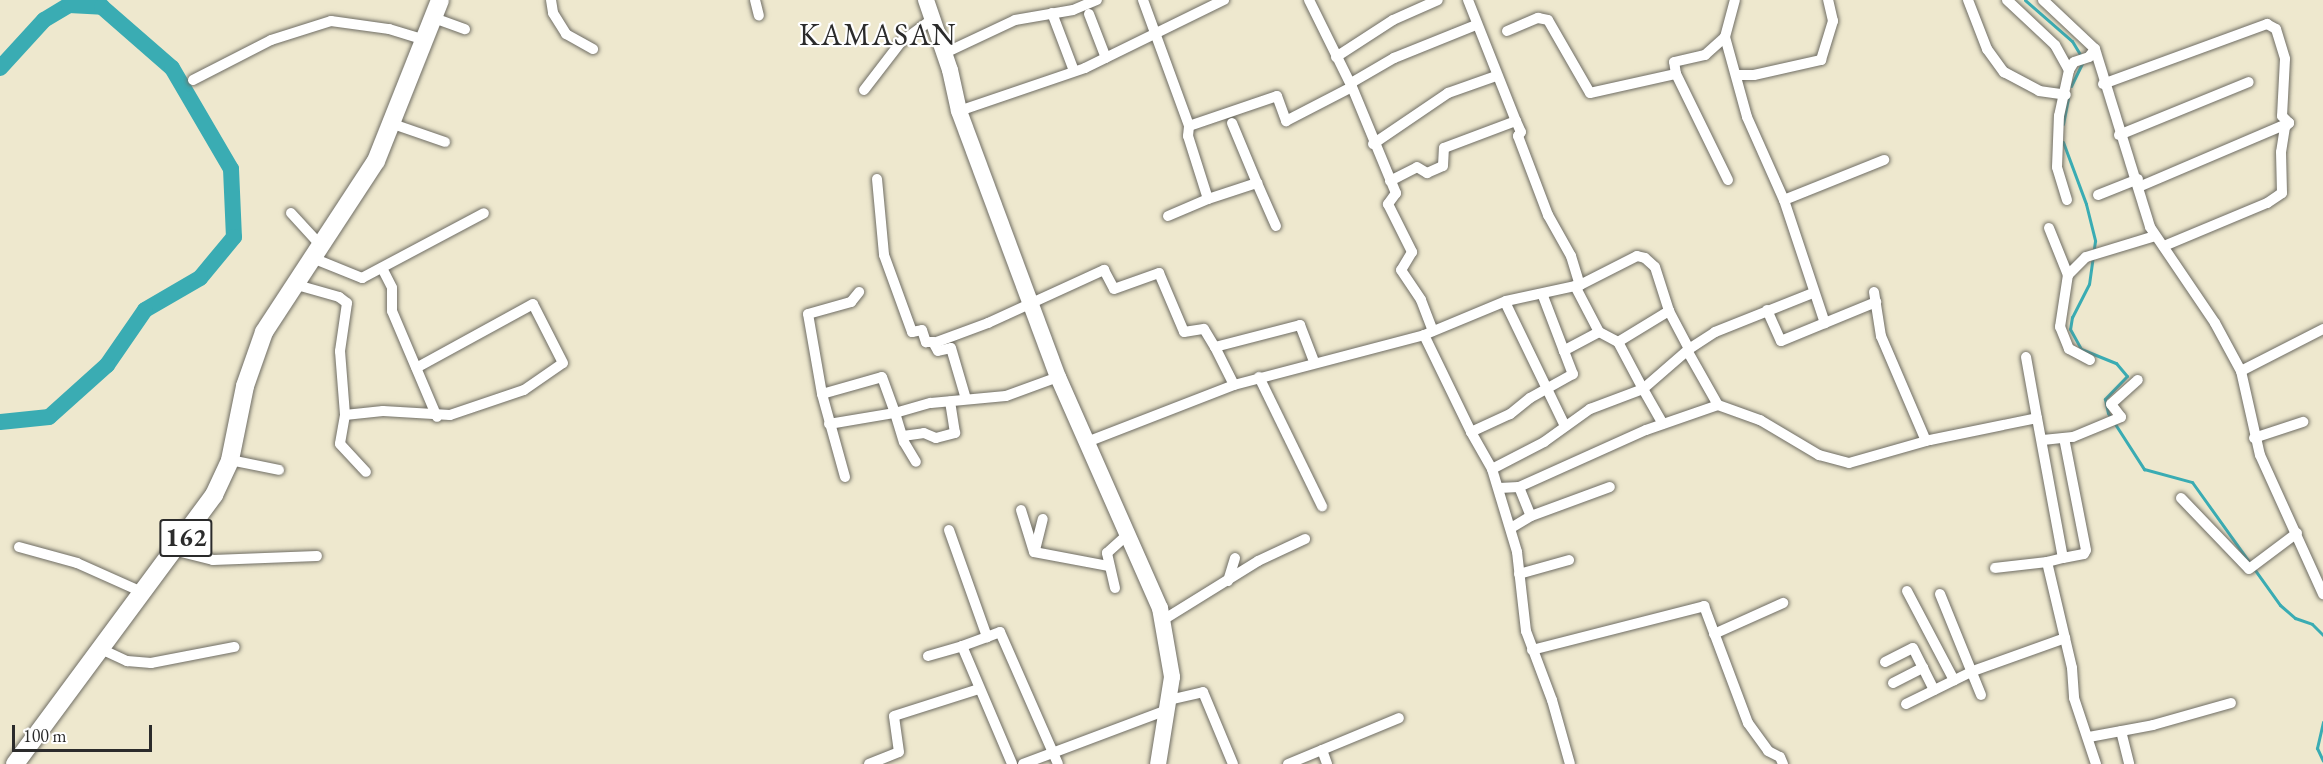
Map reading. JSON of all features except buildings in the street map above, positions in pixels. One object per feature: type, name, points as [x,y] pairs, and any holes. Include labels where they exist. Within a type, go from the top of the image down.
[{"type":"main road","name":"162","points":[[15,764],[177,551],[214,495],[230,460],[257,346],[312,268],[376,161],[393,124],[440,0]]},
{"type":"street","points":[[551,0],[553,13],[566,34],[593,49]]},
{"type":"street","points":[[755,0],[759,16]]},
{"type":"street","points":[[926,0],[945,53],[959,111],[1058,377],[1128,534],[1163,620],[1172,677],[1158,764]]},
{"type":"street","points":[[945,53],[1015,20],[1052,13],[1071,5],[1097,0]]},
{"type":"street","points":[[1143,0],[1189,126],[1188,136],[1208,200]]},
{"type":"street","points":[[959,111],[1106,58],[1155,36],[1224,0]]},
{"type":"street","points":[[1309,0],[1352,85],[1373,144],[1396,195],[1388,204],[1412,252],[1412,258],[1401,268],[1421,300],[1428,333],[1471,432],[1492,469],[1499,488],[1511,528],[1519,574],[1520,596],[1532,650],[1552,700],[1570,764]]},
{"type":"street","points":[[1336,57],[1393,20],[1438,0]]},
{"type":"street","points":[[1468,0],[1496,76],[1521,131],[1518,136],[1548,215],[1571,256],[1577,286],[1599,332],[1618,342],[1663,424]]},
{"type":"street","points":[[1735,0],[1725,37],[1755,140],[1784,200],[1813,293],[1825,323]]},
{"type":"street","points":[[1736,75],[1754,75],[1821,60],[1833,21],[1828,0]]},
{"type":"street","points":[[1968,0],[1987,49],[2004,72],[2039,91],[2066,95]]},
{"type":"street","points":[[2007,0],[2055,45],[2072,66]]},
{"type":"street","points":[[2043,0],[2092,53],[2119,135],[2139,182],[2155,236],[2215,323],[2241,371],[2254,438],[2323,593]]},
{"type":"street","points":[[1052,13],[1074,71]]},
{"type":"street","points":[[1089,14],[1106,58]]},
{"type":"street","points":[[434,18],[465,29]]},
{"type":"street","points":[[864,90],[887,57],[901,42],[934,18]]},
{"type":"street","points":[[1507,31],[1538,18],[1548,20],[1590,93],[1676,74]]},
{"type":"street","points":[[193,80],[272,40],[331,21],[390,29],[426,40]]},
{"type":"street","points":[[2103,84],[2267,24],[2273,26],[2285,59],[2281,108],[2289,123]]},
{"type":"street","points":[[1189,126],[1277,96],[1286,121],[1352,85],[1394,58],[1476,25]]},
{"type":"street","points":[[1725,37],[1705,55],[1674,62],[1676,74],[1728,180]]},
{"type":"street","points":[[2067,200],[2057,167],[2060,116],[2072,66],[2092,53]]},
{"type":"street","points":[[1373,144],[1448,93],[1496,76]]},
{"type":"street","points":[[2119,135],[2249,82]]},
{"type":"street","points":[[1390,181],[1417,167],[1427,173],[1443,166],[1444,148],[1516,121]]},
{"type":"street","points":[[1232,123],[1276,226]]},
{"type":"street","points":[[2098,195],[2139,182],[2289,123]]},
{"type":"street","points":[[2164,246],[2279,197],[2284,188],[2281,152],[2285,127],[2289,123]]},
{"type":"street","points":[[393,124],[445,142]]},
{"type":"street","points":[[1784,200],[1884,160]]},
{"type":"street","points":[[877,178],[887,269],[912,332],[921,330],[926,342],[934,343],[985,324],[1101,270],[1114,289],[1159,273],[1184,332],[1204,329],[1234,385]]},
{"type":"street","points":[[1168,216],[1257,183]]},
{"type":"street","points":[[291,213],[312,268],[347,303],[340,351],[348,414],[341,446],[366,472]]},
{"type":"street","points":[[312,268],[346,269],[362,278],[484,213]]},
{"type":"street","points":[[2049,228],[2068,275],[2060,327],[2069,349],[2090,360]]},
{"type":"street","points":[[2068,275],[2086,257],[2155,236]]},
{"type":"street","points":[[1087,442],[1259,377],[1428,333],[1504,302],[1543,296],[1577,286],[1637,256],[1645,258],[1655,267],[1669,311],[1718,405]]},
{"type":"street","points":[[382,268],[392,288],[392,311],[437,417]]},
{"type":"street","points":[[845,477],[822,394],[808,314],[851,302],[859,292]]},
{"type":"street","points":[[1492,469],[1544,442],[1590,409],[1643,389],[1688,350],[1715,332],[1813,293]]},
{"type":"street","points":[[1471,432],[1510,414],[1574,373],[1543,296]]},
{"type":"street","points":[[1767,310],[1781,341],[1825,323],[1875,297],[1881,336],[1926,441]]},
{"type":"street","points":[[1504,302],[1565,426]]},
{"type":"street","points":[[348,414],[383,411],[437,417],[471,410],[524,390],[562,360],[533,304],[416,368]]},
{"type":"street","points":[[1618,342],[1669,311]]},
{"type":"street","points":[[1215,347],[1300,325],[1314,362]]},
{"type":"street","points":[[2241,371],[2323,329]]},
{"type":"street","points":[[1564,351],[1599,332]]},
{"type":"street","points":[[934,343],[939,351],[951,348],[966,399]]},
{"type":"street","points":[[2026,357],[2063,558]]},
{"type":"street","points":[[822,394],[882,377],[903,436],[916,462]]},
{"type":"street","points":[[829,424],[950,401],[1006,396],[1058,377]]},
{"type":"street","points":[[1259,377],[1322,506]]},
{"type":"street","points":[[2043,440],[2064,438],[2121,417],[2111,404],[2138,380]]},
{"type":"street","points":[[903,436],[924,433],[936,438],[955,433],[950,401]]},
{"type":"street","points":[[1499,488],[1519,487],[1663,424],[1718,405],[1760,420],[1819,455],[1849,463],[1926,441],[2037,417]]},
{"type":"street","points":[[2254,438],[2303,422]]},
{"type":"street","points":[[1995,568],[2047,562],[2085,554],[2064,438]]},
{"type":"street","points":[[230,460],[279,470]]},
{"type":"street","points":[[1519,487],[1531,516]]},
{"type":"street","points":[[1511,528],[1531,516],[1610,487]]},
{"type":"street","points":[[2181,498],[2247,568],[2256,565],[2297,533]]},
{"type":"street","points":[[1021,510],[1034,552]]},
{"type":"street","points":[[1034,552],[1043,519]]},
{"type":"street","points":[[949,530],[987,637]]},
{"type":"street","points":[[1115,588],[1107,554],[1112,546],[1128,534]]},
{"type":"street","points":[[1163,620],[1305,539]]},
{"type":"street","points":[[19,547],[77,563],[144,593]]},
{"type":"street","points":[[177,551],[213,560],[317,556]]},
{"type":"street","points":[[1034,552],[1108,566]]},
{"type":"street","points":[[1228,581],[1235,558]]},
{"type":"street","points":[[1519,574],[1569,560]]},
{"type":"street","points":[[2047,562],[2065,638],[2074,698],[2089,737],[2096,764]]},
{"type":"street","points":[[1907,591],[1954,680]]},
{"type":"street","points":[[1940,594],[1981,695]]},
{"type":"street","points":[[1714,634],[1783,603]]},
{"type":"street","points":[[1532,650],[1704,606],[1748,723],[1768,751],[1780,757],[1783,764]]},
{"type":"street","points":[[928,656],[1000,632],[1058,764]]},
{"type":"street","points":[[1906,704],[1972,671],[2065,638]]},
{"type":"street","points":[[962,646],[1012,764]]},
{"type":"street","points":[[101,650],[127,661],[151,663],[234,647]]},
{"type":"street","points":[[1885,662],[1913,648],[1934,690]]},
{"type":"street","points":[[1893,683],[1923,668]]},
{"type":"street","points":[[869,764],[899,752],[894,716],[979,689]]},
{"type":"street","points":[[1023,764],[1125,726],[1168,705],[1203,692],[1233,764]]},
{"type":"street","points":[[2089,737],[2231,703]]},
{"type":"street","points":[[1288,764],[1399,718]]},
{"type":"street","points":[[2121,731],[2129,764]]},
{"type":"street","points":[[1322,750],[1327,764]]},
{"type":"waterway","points":[[2025,0],[2072,41],[2081,56]]},
{"type":"waterway","points":[[0,68],[44,20],[69,5],[102,7],[172,68],[231,169],[234,237],[200,278],[145,310],[107,365],[49,417],[0,422]]},
{"type":"waterway","points":[[2071,86],[2082,63]]},
{"type":"waterway","points":[[2063,124],[2068,98]]},
{"type":"waterway","points":[[2063,142],[2086,204],[2095,241],[2089,284],[2072,317],[2070,329],[2081,349],[2116,363],[2127,376],[2105,399],[2108,413],[2144,469],[2192,482],[2280,605],[2295,618],[2312,624],[2323,635]]},
{"type":"waterway","points":[[2323,722],[2317,748],[2323,761]]},
{"type":"district","name":"KAMASAN","points":[[878,35]]}]
